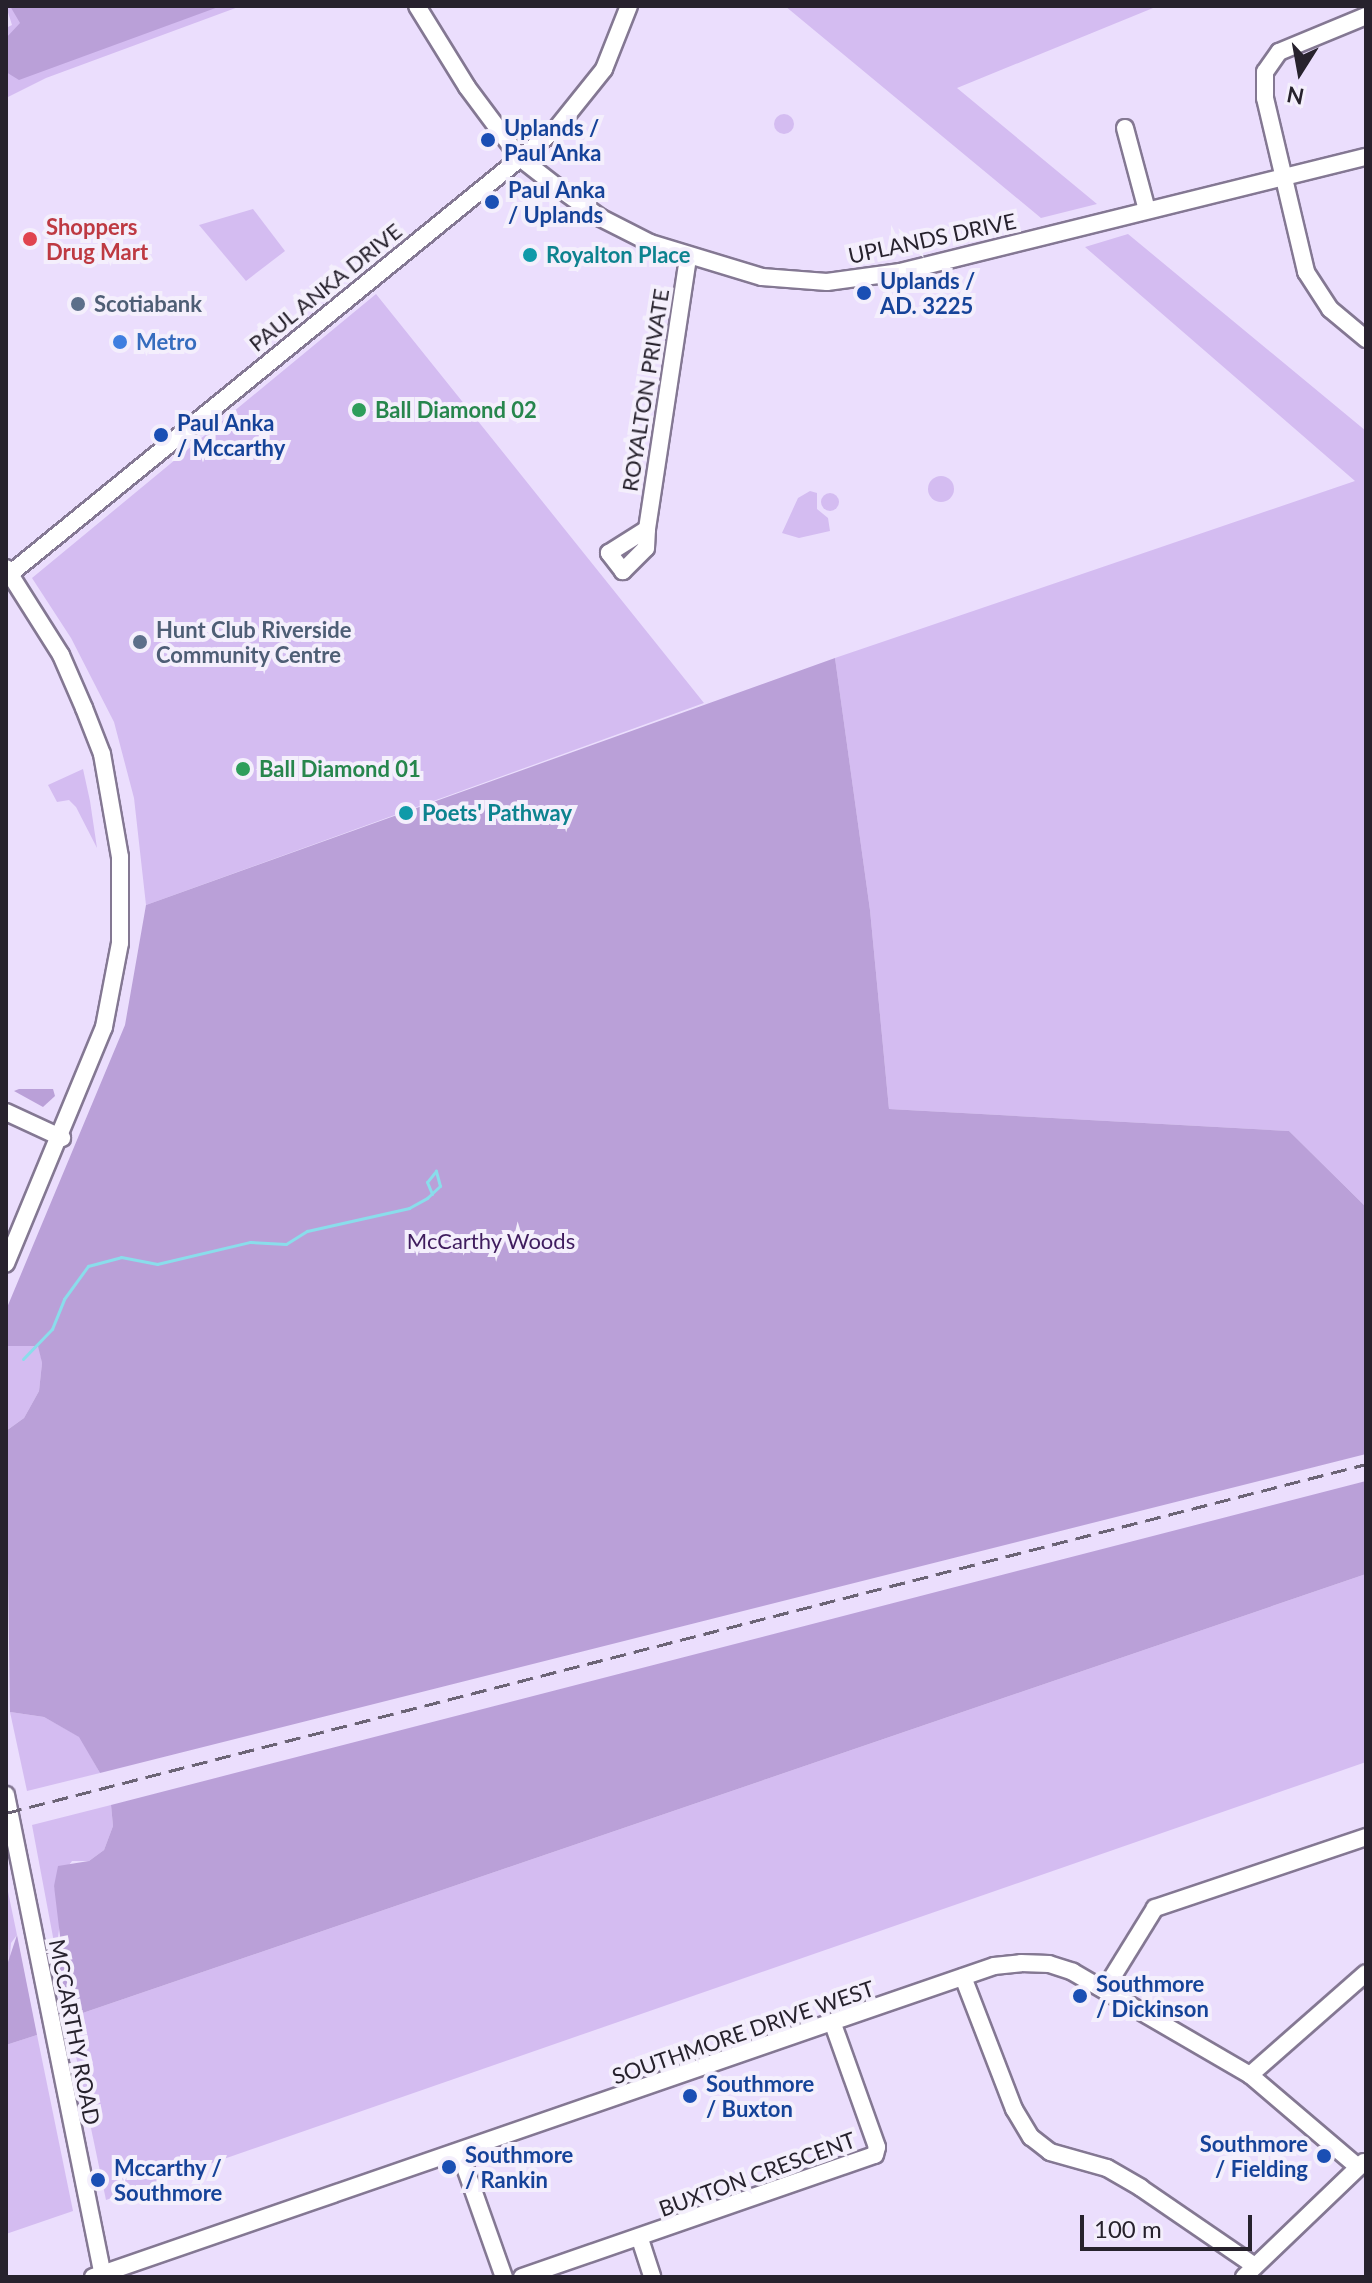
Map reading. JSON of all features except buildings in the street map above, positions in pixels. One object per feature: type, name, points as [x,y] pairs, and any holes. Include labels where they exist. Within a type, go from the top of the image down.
[{"type":"street","name":"UPLANDS DRIVE","points":[[417,6],[467,87],[520,158],[601,218],[688,258],[762,277],[827,282],[960,259],[1366,157]]},
{"type":"street","name":"PAUL ANKA DRIVE","points":[[9,570],[556,129],[594,84],[614,51],[629,6]]},
{"type":"street","points":[[1366,16],[1279,52],[1265,73],[1265,98],[1312,286],[1366,339]]},
{"type":"street","points":[[1125,128],[1147,210]]},
{"type":"street","name":"ROYALTON PRIVATE","points":[[647,529],[688,258]]},
{"type":"street","points":[[6,1264],[62,1138],[107,1014],[120,943],[120,857],[111,794],[93,731],[61,655],[9,570]]},
{"type":"street","points":[[6,1112],[62,1138]]},
{"type":"street","name":"MCCARTHY ROAD","points":[[6,1795],[99,2276]]},
{"type":"street","points":[[1105,1989],[1155,1908],[1366,1837]]},
{"type":"street","name":"SOUTHMORE DRIVE WEST","points":[[99,2276],[994,1966],[1049,1964],[1105,1989],[1250,2075],[1362,2164]]},
{"type":"street","points":[[1250,2075],[1366,1973]]},
{"type":"street","points":[[963,1977],[1014,2109],[1031,2137],[1050,2152],[1107,2168],[1141,2188],[1250,2271],[1362,2164]]},
{"type":"street","name":"BUXTON CRESCENT","points":[[522,2277],[640,2239],[875,2155],[877,2147],[833,2024]]},
{"type":"street","points":[[460,2153],[504,2277]]},
{"type":"street","points":[[640,2239],[652,2277]]},
{"type":"shaded area","points":[[6,6],[241,6],[46,78],[6,98],[6,28],[12,25]]},
{"type":"shaded area","points":[[785,6],[1158,6],[957,88],[1097,204],[1041,218]]},
{"type":"shaded area","points":[[784,114],[791,117],[794,124],[791,131],[784,134],[777,131],[774,124],[777,117]]},
{"type":"shaded area","points":[[253,209],[285,251],[246,281],[199,225]]},
{"type":"shaded area","points":[[1128,234],[1366,431],[1366,1207],[1289,1131],[889,1109],[870,910],[835,658],[1355,481],[1085,247]]},
{"type":"shaded area","points":[[376,294],[704,703],[146,905],[134,798],[114,722],[71,638],[32,578]]},
{"type":"shaded area","points":[[941,476],[950,480],[954,489],[950,498],[941,502],[932,498],[928,489],[932,480]]},
{"type":"shaded area","points":[[810,491],[817,493],[817,509],[828,518],[830,531],[799,538],[782,533],[798,498]]},
{"type":"shaded area","points":[[826,493],[834,493],[839,502],[837,509],[826,511],[821,506],[821,498]]},
{"type":"shaded area","points":[[83,769],[97,848],[76,807],[69,800],[57,802],[48,785]]},
{"type":"shaded area","points":[[6,1346],[39,1346],[42,1363],[39,1391],[24,1418],[6,1431]]},
{"type":"shaded area","points":[[1366,1574],[1366,1762],[106,2200],[68,2018]]},
{"type":"shaded area","points":[[10,1712],[44,1717],[80,1737],[100,1773],[27,1791]]},
{"type":"shaded area","points":[[111,1805],[113,1826],[104,1850],[89,1861],[72,1861],[54,1886],[61,1914],[56,1953],[32,1825]]},
{"type":"shaded area","points":[[6,1882],[17,1935],[11,1943],[9,1969]]},
{"type":"shaded area","points":[[37,2035],[73,2211],[6,2234],[6,2045]]},
{"type":"green space","points":[[10,6],[221,6],[19,80],[6,72],[6,38],[20,23]]},
{"type":"green space","name":"McCarthy Woods","points":[[835,658],[870,910],[889,1109],[1289,1131],[1366,1207],[1366,1454],[100,1773],[79,1737],[44,1717],[10,1712],[6,1431],[24,1418],[39,1391],[42,1363],[38,1346],[6,1346],[6,1310],[125,1025],[146,905]]},
{"type":"green space","points":[[53,1089],[55,1096],[43,1107],[14,1091]]},
{"type":"green space","points":[[1366,1481],[1366,1574],[68,2018],[56,1953],[60,1936],[54,1886],[58,1866],[89,1861],[104,1850],[113,1826],[111,1805]]},
{"type":"green space","points":[[17,1935],[37,2035],[6,2045],[6,1968]]},
{"type":"waterway","points":[[23,1359],[52,1329],[64,1299],[88,1266],[121,1257],[157,1264],[250,1242],[286,1244],[307,1231],[409,1208],[427,1198],[440,1186],[436,1171],[427,1182],[432,1194]]},
{"type":"railway","points":[[6,1813],[1366,1464]]},
{"type":"place","name":"Uplands / Paul Anka","points":[[488,140]]},
{"type":"place","name":"Paul Anka / Uplands","points":[[492,202]]},
{"type":"place","name":"Shoppers Drug Mart","points":[[30,239]]},
{"type":"place","name":"Royalton Place","points":[[530,255]]},
{"type":"place","name":"Uplands / AD. 3225","points":[[864,293]]},
{"type":"place","name":"Scotiabank","points":[[78,304]]},
{"type":"place","name":"Metro","points":[[120,342]]},
{"type":"place","name":"Ball Diamond 02","points":[[359,410]]},
{"type":"place","name":"Paul Anka / Mccarthy","points":[[161,435]]},
{"type":"place","name":"Hunt Club Riverside Community Centre","points":[[140,642]]},
{"type":"place","name":"Ball Diamond 01","points":[[243,769]]},
{"type":"place","name":"Poets' Pathway","points":[[406,813]]},
{"type":"place","name":"Southmore / Dickinson","points":[[1080,1996]]},
{"type":"place","name":"Southmore / Buxton","points":[[690,2096]]},
{"type":"place","name":"Southmore / Fielding","points":[[1324,2156]]},
{"type":"place","name":"Southmore / Rankin","points":[[449,2167]]},
{"type":"place","name":"Mccarthy / Southmore","points":[[98,2180]]}]
